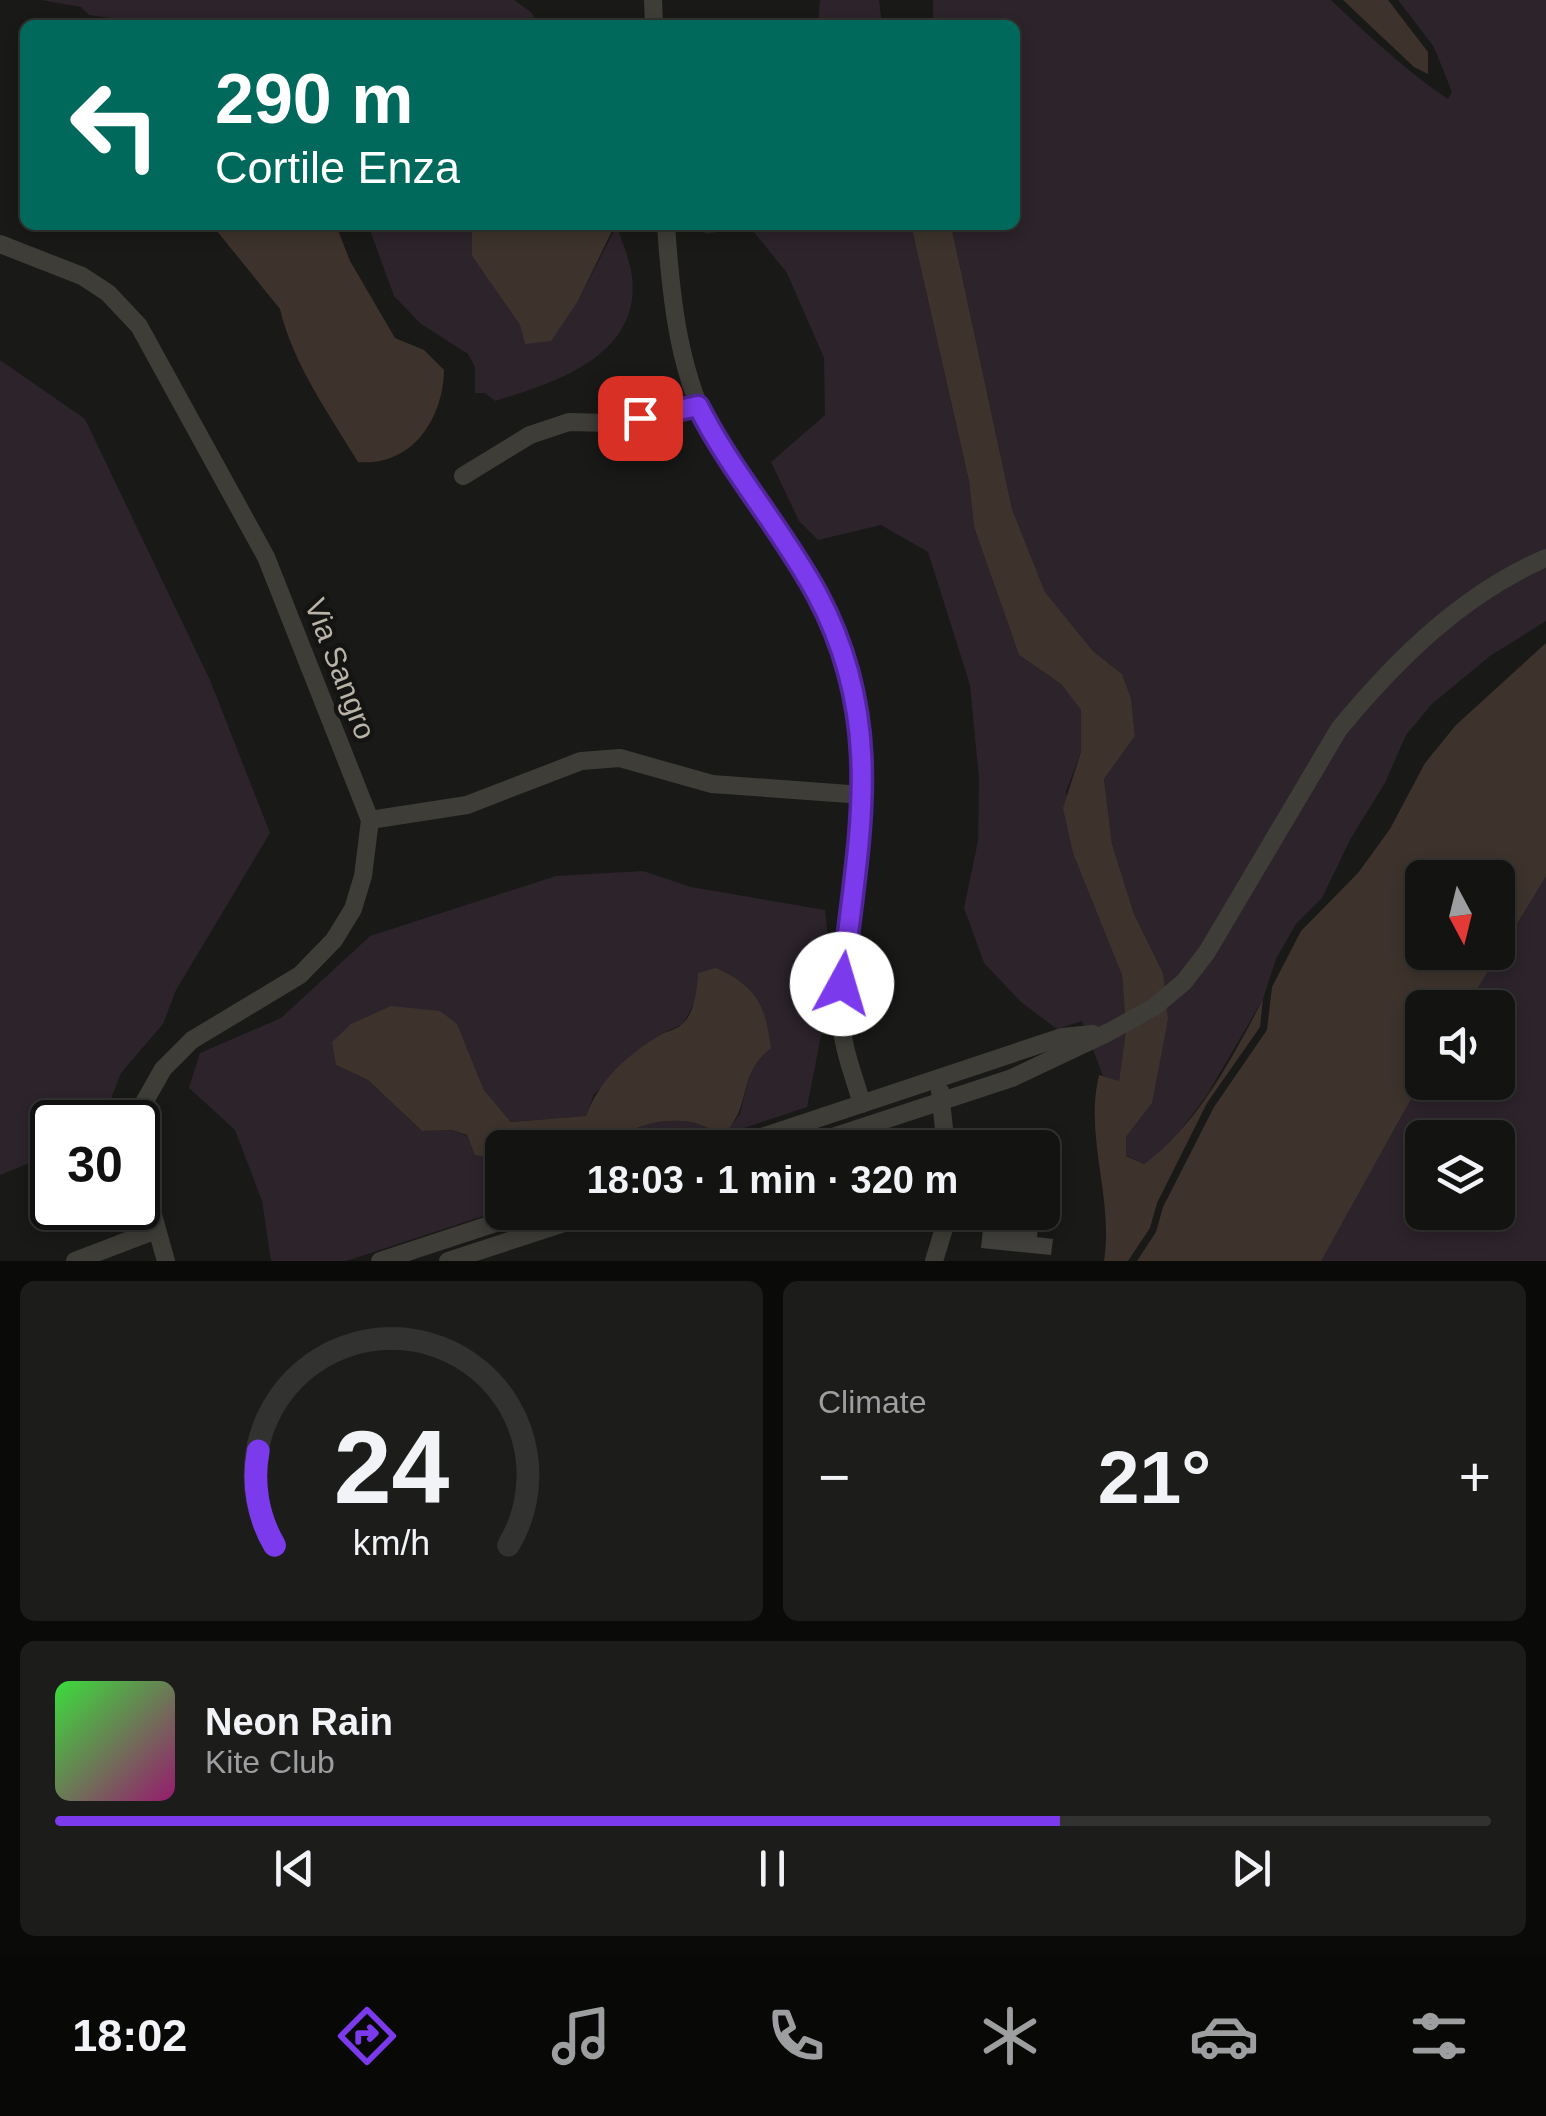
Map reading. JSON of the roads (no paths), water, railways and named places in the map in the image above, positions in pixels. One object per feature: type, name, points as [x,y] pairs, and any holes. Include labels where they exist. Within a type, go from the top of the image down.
[{"type":"street","points":[[666,230],[679,342],[698,406],[717,444],[816,590],[853,680],[861,720],[863,795],[840,1019],[862,1104]]},
{"type":"street","name":"Via Sangro","points":[[0,244],[82,276],[108,294],[139,326],[266,557],[370,820],[363,876],[353,909],[334,940],[300,975],[192,1040],[164,1069],[145,1100]]},
{"type":"street","points":[[463,476],[530,436],[569,422],[610,423],[698,406]]},
{"type":"street","points":[[853,1130],[1012,1078],[1109,1032],[1169,994],[1207,952],[1339,730],[1365,698],[1480,592],[1546,558]]},
{"type":"street","points":[[370,820],[467,806],[581,760],[620,758],[712,784],[863,795]]},
{"type":"street","points":[[783,1130],[1062,1038],[1109,1032]]},
{"type":"street","points":[[938,1080],[944,1130]]},
{"type":"street","points":[[380,1261],[485,1227]]},
{"type":"street","points":[[76,1261],[156,1230],[166,1261]]},
{"type":"street","points":[[448,1261],[543,1230]]},
{"type":"street","points":[[934,1261],[944,1230]]}]
